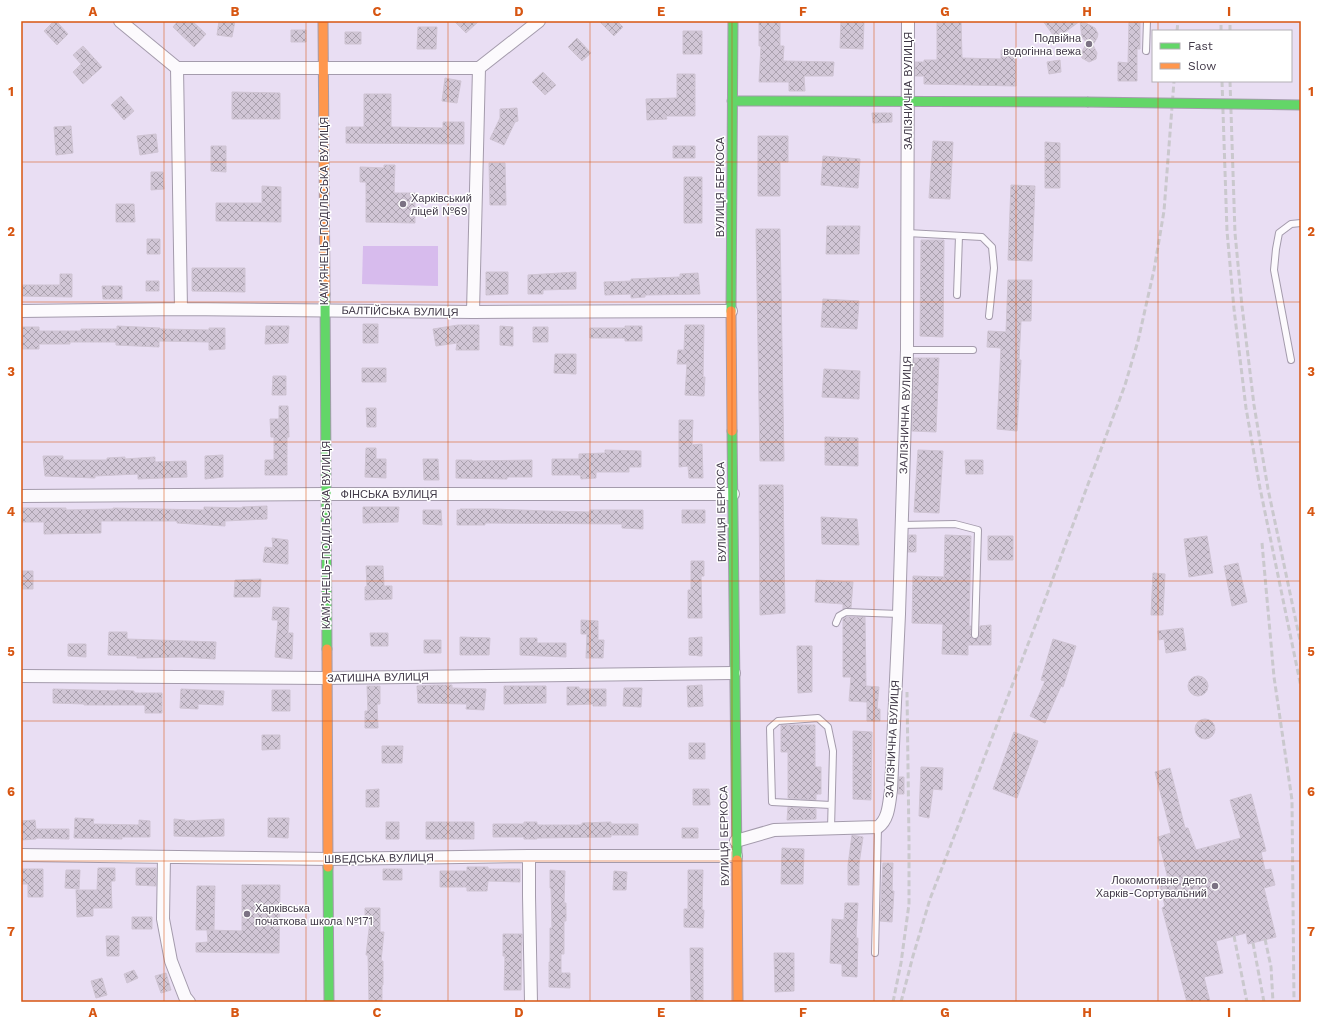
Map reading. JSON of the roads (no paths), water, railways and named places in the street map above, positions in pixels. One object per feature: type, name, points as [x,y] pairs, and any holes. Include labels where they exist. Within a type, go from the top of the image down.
[{"type":"street","points":[[120,21],[176,68],[479,68],[539,21]]},
{"type":"street","name":"КАМ’ЯНЕЦЬ-ПОДІЛЬСЬКА ВУЛИЦЯ","points":[[323,21],[329,1002]]},
{"type":"street","name":"ВУЛИЦЯ БЕРКОСА","points":[[733,21],[731,311],[738,1002]]},
{"type":"street","name":"ЗАЛІЗНИЧНА ВУЛИЦЯ","points":[[878,828],[885,819],[891,790],[899,614],[907,350],[906,233],[908,21]]},
{"type":"street","points":[[176,68],[181,309]]},
{"type":"street","points":[[473,312],[479,68]]},
{"type":"street","points":[[732,101],[1086,102],[1301,105]]},
{"type":"street","name":"БАЛТІЙСЬКА ВУЛИЦЯ","points":[[21,312],[181,309],[473,312],[731,311]]},
{"type":"street","name":"ФІНСЬКА ВУЛИЦЯ","points":[[21,496],[733,494]]},
{"type":"street","name":"ЗАТИШНА ВУЛИЦЯ","points":[[21,676],[326,678],[734,673]]},
{"type":"street","points":[[736,841],[774,830],[878,828]]},
{"type":"street","name":"ШВЕДСЬКА ВУЛИЦЯ","points":[[21,855],[329,859],[529,856],[736,856]]},
{"type":"street","points":[[164,856],[164,919],[171,961],[188,1002]]},
{"type":"street","points":[[529,856],[531,1002]]},
{"type":"lane","points":[[1146,51],[1147,21]]},
{"type":"lane","points":[[1291,360],[1274,270],[1279,233],[1291,224],[1301,223]]},
{"type":"lane","points":[[906,233],[982,238],[992,246],[994,268],[990,316]]},
{"type":"lane","points":[[957,296],[959,236]]},
{"type":"lane","points":[[907,350],[973,350]]},
{"type":"lane","points":[[901,525],[955,524],[978,530],[975,635]]},
{"type":"lane","points":[[836,623],[839,616],[846,612],[899,614]]},
{"type":"lane","points":[[831,805],[772,802],[770,728],[778,721],[818,718],[828,727],[833,751],[831,830]]},
{"type":"lane","points":[[875,953],[878,828]]},
{"type":"railway","points":[[1177,30],[1178,21]]},
{"type":"railway","points":[[1221,21],[1221,30]]},
{"type":"railway","points":[[1230,21],[1230,30]]},
{"type":"railway","points":[[901,1002],[930,899],[1040,613],[1125,385],[1138,341],[1154,270],[1164,211],[1174,82]]},
{"type":"railway","points":[[1222,82],[1227,231],[1234,309],[1246,408],[1260,488],[1301,687]]},
{"type":"railway","points":[[1230,82],[1235,233],[1254,405],[1268,489],[1301,645]]},
{"type":"railway","points":[[1262,543],[1274,677],[1292,800],[1294,1002]]},
{"type":"railway","points":[[893,1002],[901,963],[909,904],[907,692]]},
{"type":"railway","points":[[1234,936],[1247,1002]]},
{"type":"railway","points":[[1265,939],[1271,967],[1273,1002]]},
{"type":"railway","points":[[1253,943],[1264,1002]]},
{"type":"place","name":"Подвійна водогінна вежа","points":[[1089,44]]},
{"type":"place","name":"Харківський ліцей №69","points":[[403,204]]},
{"type":"place","name":"Локомотивне депо Харків-Сортувальний","points":[[1215,886]]},
{"type":"place","name":"Харківська початкова школа №171","points":[[247,914]]}]
